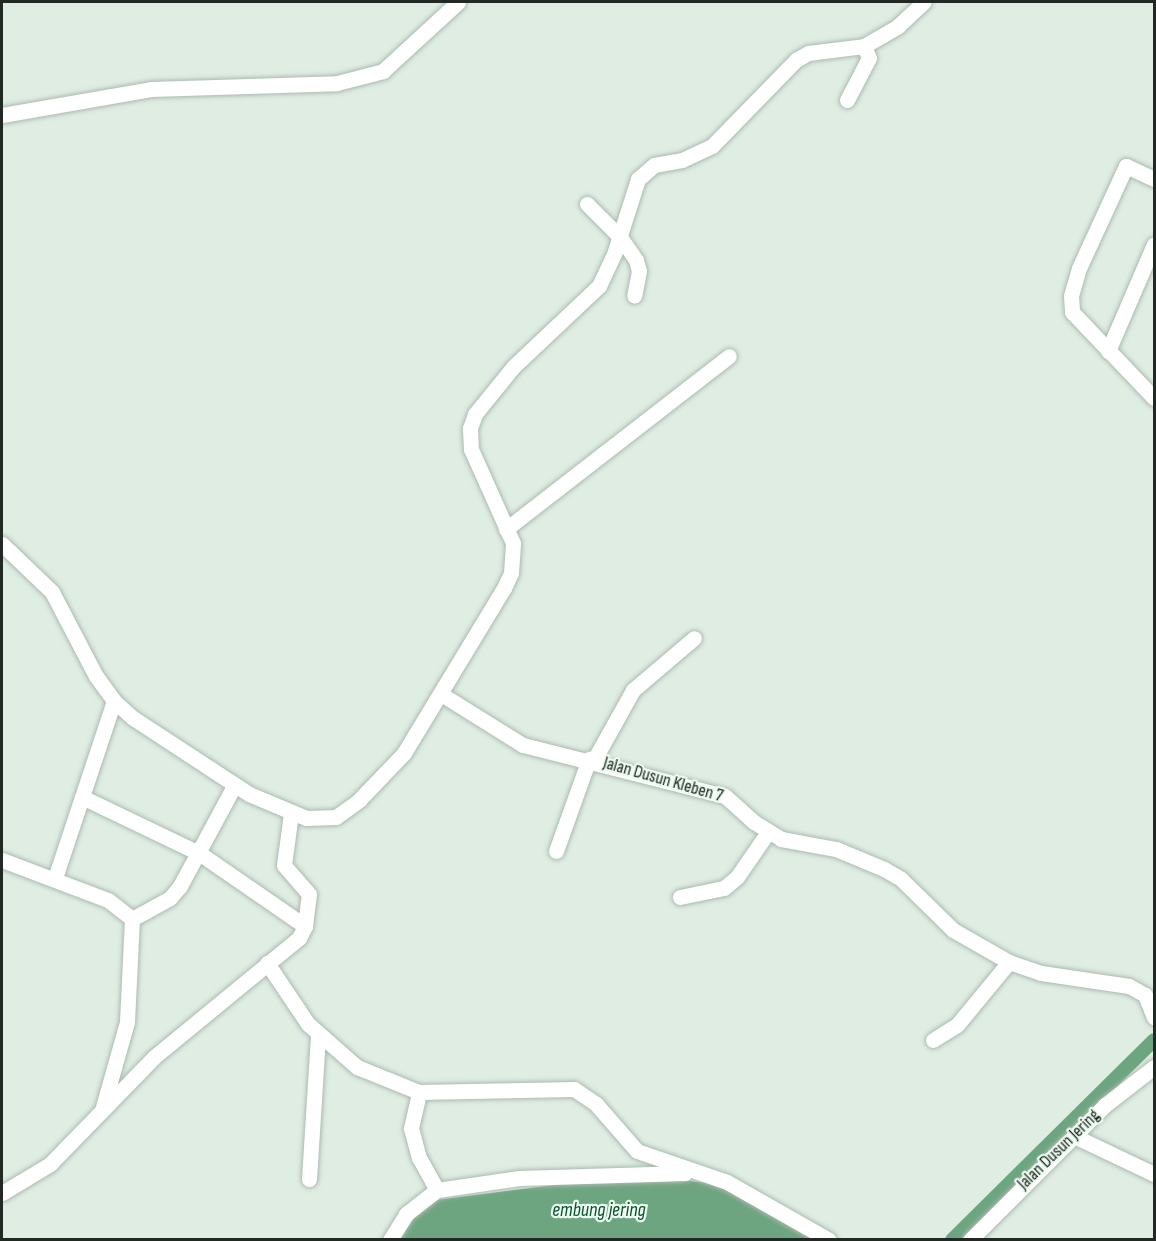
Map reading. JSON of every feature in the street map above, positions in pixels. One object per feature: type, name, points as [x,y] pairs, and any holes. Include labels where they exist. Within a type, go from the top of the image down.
[{"type":"street","points":[[2,115],[151,89],[301,87],[349,80],[383,71],[458,2]]},
{"type":"street","points":[[2,544],[52,592],[96,676],[114,701],[234,786],[291,813],[328,820],[359,801],[404,753],[511,573],[513,543],[471,449],[469,439],[475,414],[513,367],[599,286],[620,237],[633,188],[645,171],[699,154],[712,146],[795,60],[808,53],[864,46],[898,26],[924,2]]},
{"type":"street","points":[[847,100],[869,58],[864,46]]},
{"type":"street","points":[[1153,390],[1108,351],[1072,312],[1071,296],[1079,268],[1126,166],[1155,179]]},
{"type":"street","points":[[587,204],[620,237],[639,271],[634,296]]},
{"type":"street","points":[[1108,351],[1155,244]]},
{"type":"street","points":[[506,529],[729,356]]},
{"type":"street","points":[[556,851],[591,760],[633,690],[693,638]]},
{"type":"street","name":"Jalan Dusun Kleben 7","points":[[441,694],[473,717],[523,745],[591,760],[725,796],[768,832],[791,841],[836,849],[884,869],[901,879],[953,930],[1009,962],[1041,973],[1129,986],[1145,994],[1155,1017]]},
{"type":"street","points":[[55,878],[114,701]]},
{"type":"street","points":[[132,919],[170,898],[199,853],[234,786]]},
{"type":"street","points":[[82,796],[199,853],[305,926]]},
{"type":"street","points":[[2,1193],[50,1164],[100,1115],[140,1070],[299,938],[305,926],[308,890],[284,864],[291,813]]},
{"type":"street","points":[[680,897],[724,888],[737,877],[768,832]]},
{"type":"street","points":[[2,860],[55,878],[108,900],[132,919]]},
{"type":"street","points":[[100,1115],[121,1053],[130,997],[132,919]]},
{"type":"street","points":[[933,1040],[957,1024],[1009,962]]},
{"type":"street","points":[[267,963],[318,1035],[357,1067],[419,1092],[566,1087],[596,1104],[637,1151],[727,1182],[790,1215],[810,1230],[829,1239]]},
{"type":"street","points":[[309,1179],[318,1035]]},
{"type":"street","points":[[121,1053],[140,1070]]},
{"type":"street","name":"Jalan Dusun Jering","points":[[970,1239],[1122,1090],[1155,1067]]},
{"type":"street","points":[[419,1092],[411,1128],[418,1158],[437,1190]]},
{"type":"street","points":[[1074,1136],[1155,1174]]},
{"type":"street","points":[[390,1239],[406,1214],[437,1190],[519,1178],[693,1172]]},
{"type":"water","name":"embung jering","points":[[665,1178],[716,1184],[814,1240],[395,1240],[407,1218],[435,1200],[594,1180]]},
{"type":"waterway","points":[[952,1240],[1154,1040]]}]
